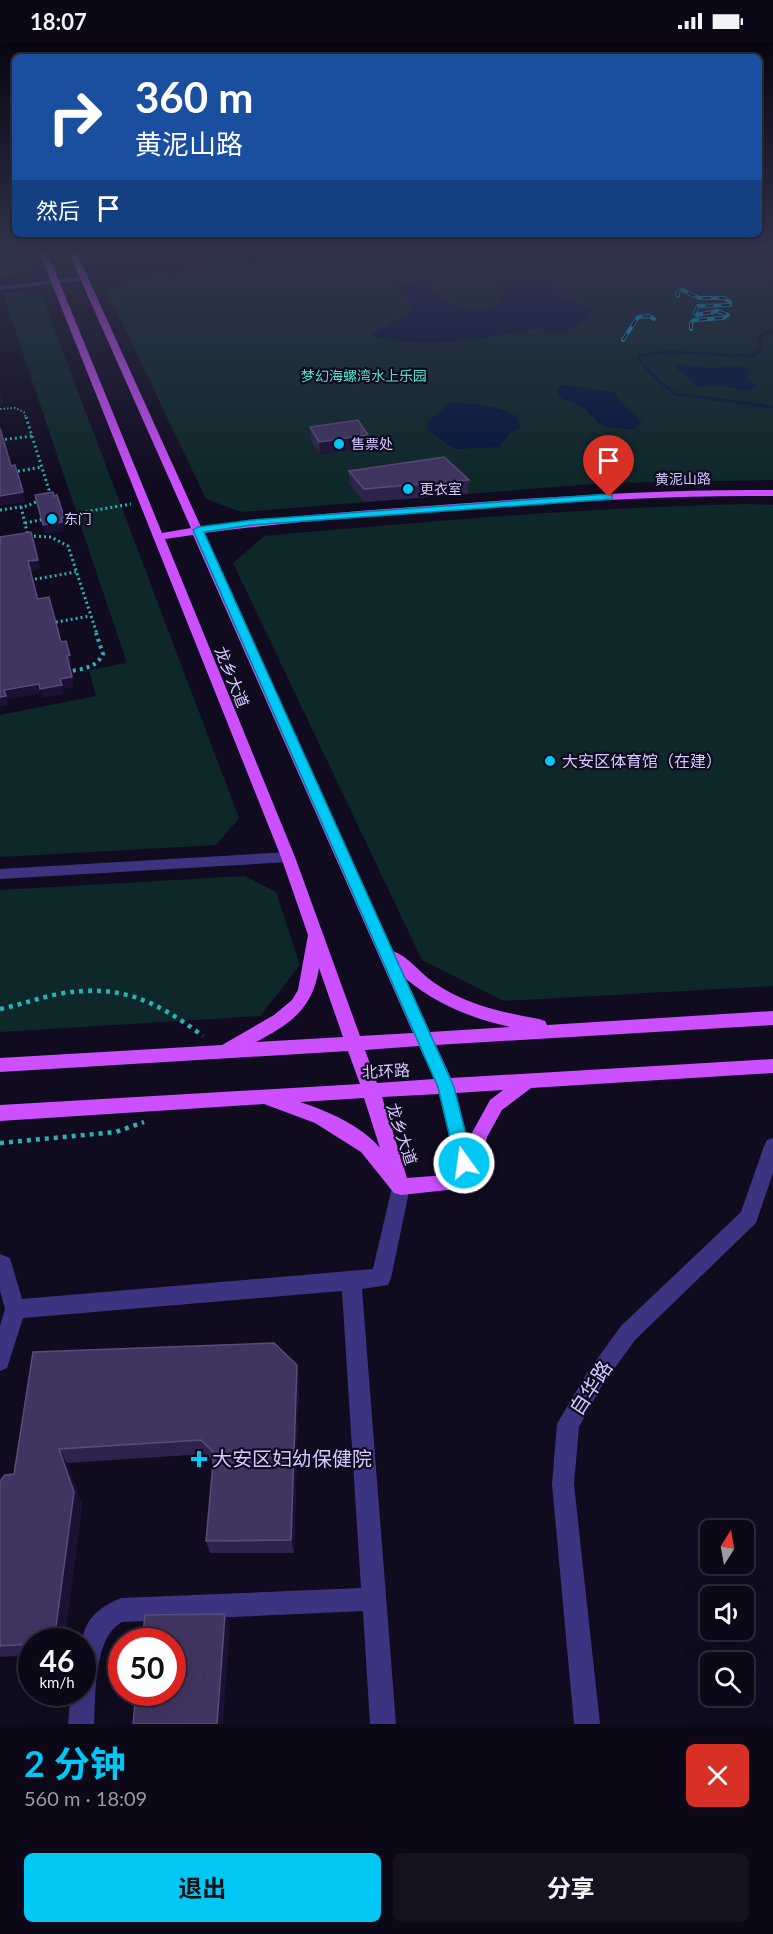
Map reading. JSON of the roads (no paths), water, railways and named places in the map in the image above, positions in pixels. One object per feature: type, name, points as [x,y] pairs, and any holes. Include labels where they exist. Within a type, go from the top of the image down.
[{"type":"main road","name":"龙乡大道","points":[[74,327],[288,857],[371,1091],[401,1187],[469,1181],[446,1087],[107,327]]},
{"type":"main road","name":"黄泥山路","points":[[157,537],[252,523],[538,501],[657,494],[773,493]]},
{"type":"main road","points":[[223,1051],[270,1027],[303,998],[312,964],[314,929]]},
{"type":"main road","points":[[384,950],[419,983],[448,1002],[488,1017],[562,1030]]},
{"type":"main road","name":"北环路","points":[[0,1065],[773,1018]]},
{"type":"main road","name":"北环路","points":[[0,1113],[773,1066]]},
{"type":"main road","points":[[469,1181],[477,1135],[496,1105],[526,1082]]},
{"type":"main road","points":[[262,1098],[321,1117],[367,1146],[401,1187]]},
{"type":"street","points":[[0,874],[288,857]]},
{"type":"street","name":"自华路","points":[[587,1724],[563,1484],[568,1424],[594,1380],[628,1333],[749,1217],[773,1146]]},
{"type":"street","points":[[15,1309],[381,1278],[401,1187]]},
{"type":"street","points":[[0,1263],[3,1265],[15,1309],[0,1361]]},
{"type":"street","points":[[351,1281],[383,1724]]},
{"type":"street","points":[[81,1724],[90,1651],[96,1631],[105,1618],[121,1610],[374,1599]]},
{"type":"water","points":[[383,327],[575,327],[548,334],[540,328],[476,339],[434,342],[391,340],[370,335]]},
{"type":"water","points":[[678,364],[711,368],[737,366],[753,369],[747,377],[756,386],[755,389],[742,390],[722,386],[696,387],[686,375],[674,367]]},
{"type":"water","points":[[564,385],[613,392],[618,396],[620,402],[642,421],[634,429],[611,428],[600,424],[583,407],[561,398],[557,392],[559,387]]},
{"type":"water","points":[[449,403],[493,407],[517,417],[520,428],[512,432],[499,447],[457,449],[449,446],[428,429],[428,422]]},
{"type":"waterway","points":[[773,331],[760,336],[762,349],[752,356],[668,352],[640,355],[639,359],[676,394],[773,407]]},
{"type":"railway","points":[[623,340],[631,327]]},
{"type":"place","name":"售票处","points":[[339,444]]},
{"type":"place","name":"更衣室","points":[[408,489]]},
{"type":"place","name":"东门","points":[[52,519]]},
{"type":"place","name":"大安区体育馆（在建）","points":[[550,761]]},
{"type":"place","name":"大安区妇幼保健院","points":[[199,1459]]},
{"type":"park label","name":"梦幻海螺湾水上乐园","points":[[364,376]]}]
